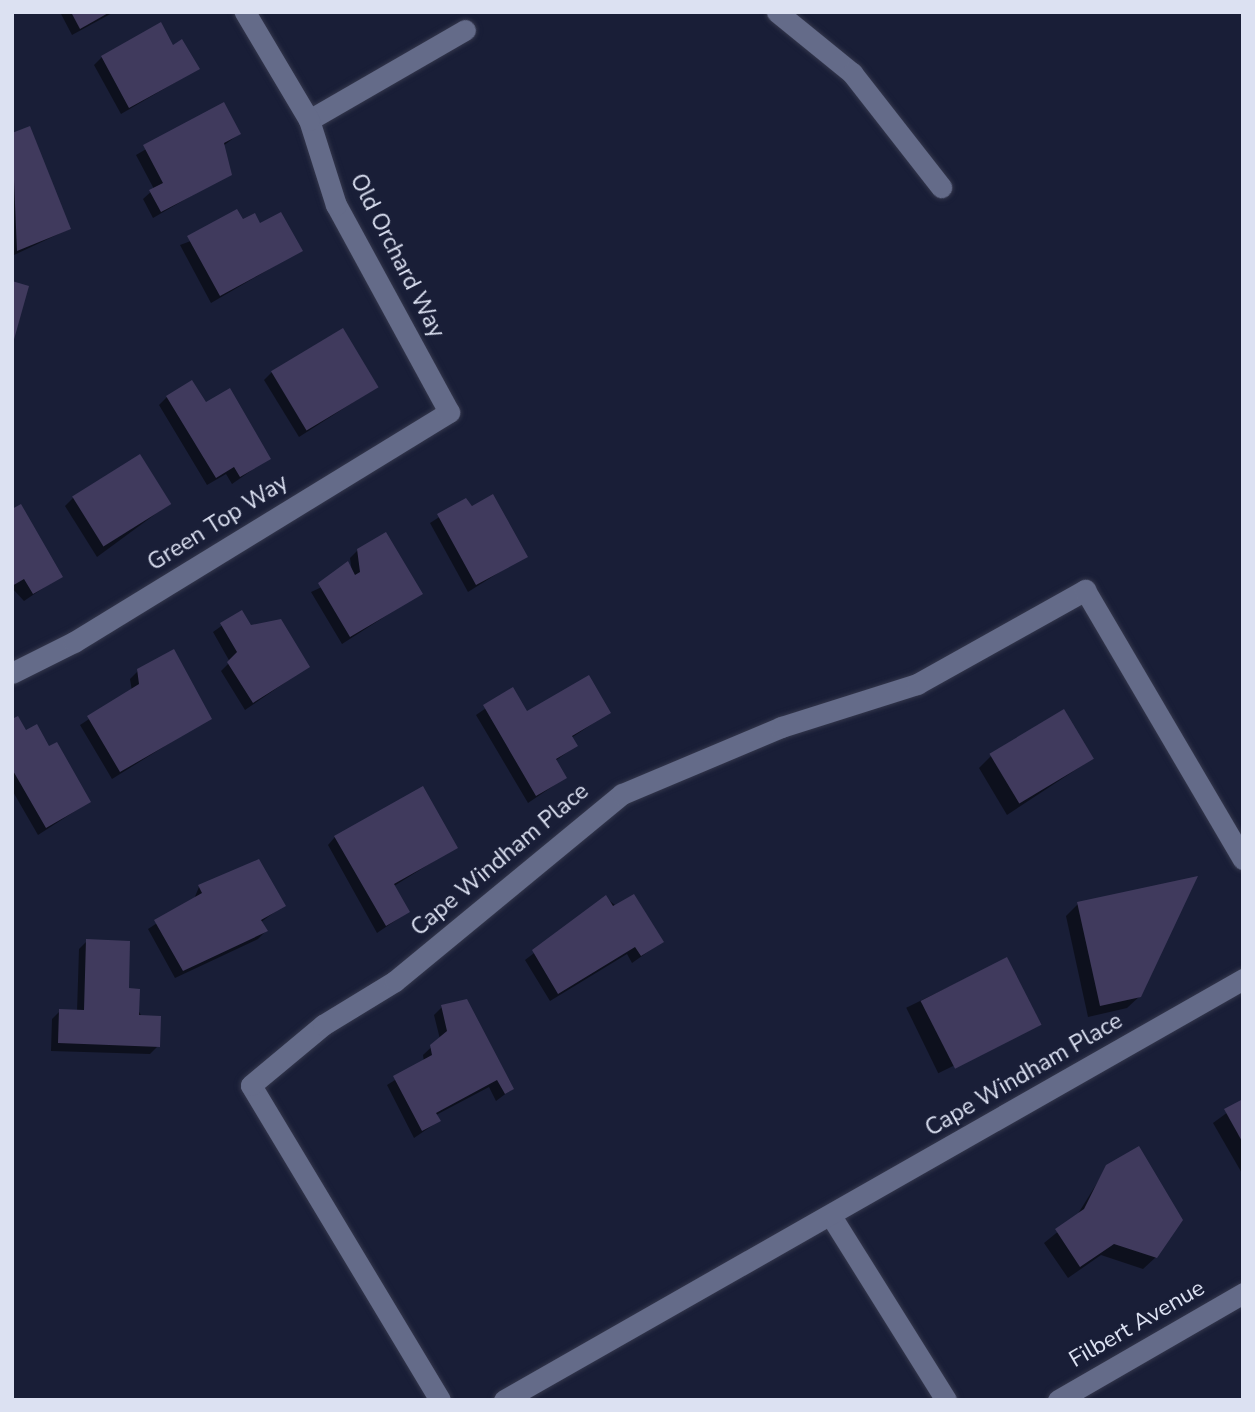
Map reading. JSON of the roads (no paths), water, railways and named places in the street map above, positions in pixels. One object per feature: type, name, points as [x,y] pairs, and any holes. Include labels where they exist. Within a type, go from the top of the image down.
[{"type":"street","name":"Old Orchard Way","points":[[245,12],[309,120],[336,205],[449,412]]},
{"type":"street","points":[[777,12],[852,72],[941,187]]},
{"type":"street","points":[[309,120],[466,30]]},
{"type":"street","name":"Green Top Way","points":[[12,673],[74,642],[449,412]]},
{"type":"street","name":"Cape Windham Place","points":[[440,1400],[251,1085],[323,1025],[395,981],[622,794],[769,731],[917,684],[1084,590],[1243,859]]},
{"type":"street","name":"Cape Windham Place","points":[[504,1400],[1243,979]]},
{"type":"street","points":[[831,1216],[946,1400]]},
{"type":"street","name":"Filbert Avenue","points":[[1058,1400],[1240,1301]]}]
